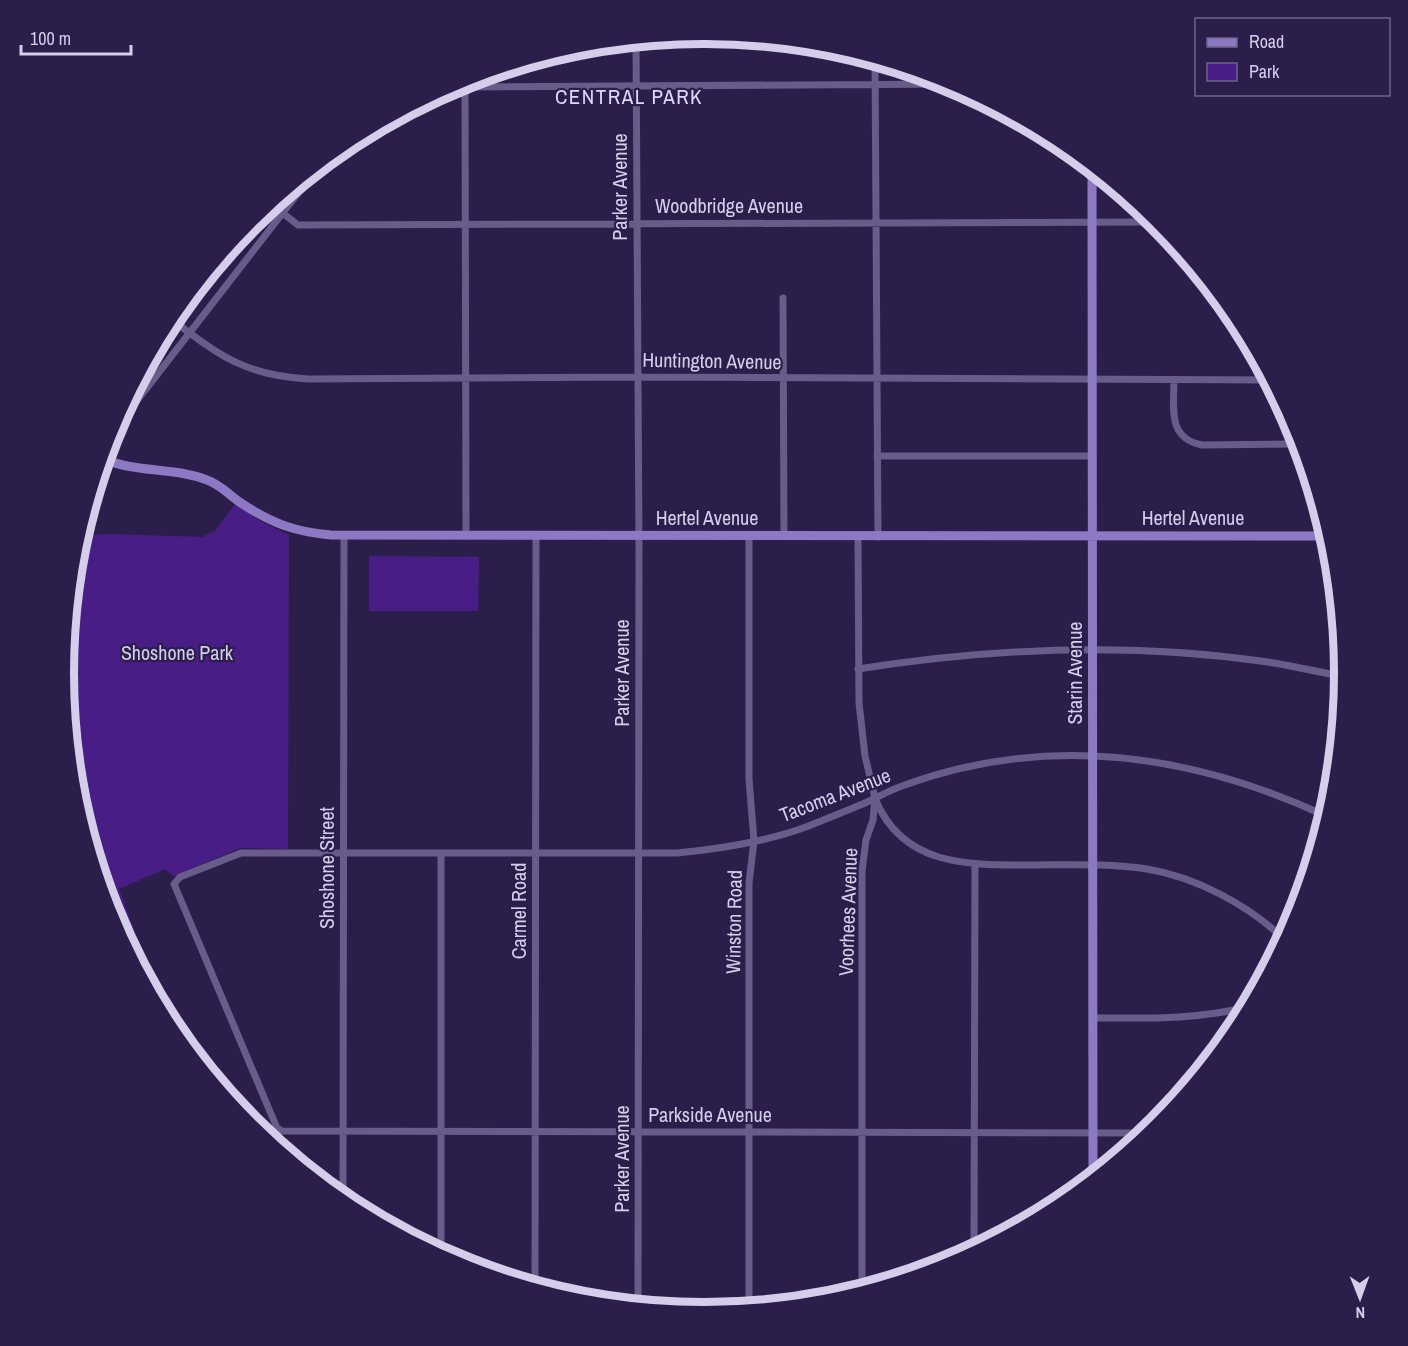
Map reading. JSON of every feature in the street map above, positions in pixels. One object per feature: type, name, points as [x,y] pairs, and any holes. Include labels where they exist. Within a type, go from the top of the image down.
[{"type":"street","name":"Parker Avenue","points":[[636,48],[639,536],[638,1299]]},
{"type":"street","points":[[875,67],[878,537]]},
{"type":"street","points":[[485,83],[926,84]]},
{"type":"street","points":[[465,90],[466,536]]},
{"type":"street","name":"Starin Avenue","points":[[1092,178],[1093,1167]]},
{"type":"street","points":[[136,401],[301,190]]},
{"type":"street","name":"Woodbridge Avenue","points":[[279,210],[298,225],[1143,222]]},
{"type":"street","points":[[783,298],[784,536]]},
{"type":"street","name":"Huntington Avenue","points":[[180,325],[225,358],[244,367],[269,374],[308,379],[637,377],[877,380],[1261,380]]},
{"type":"street","points":[[1174,380],[1176,424],[1187,440],[1202,445],[1290,444]]},
{"type":"street","points":[[877,456],[1092,456]]},
{"type":"street","name":"Hertel Avenue","points":[[111,462],[130,468],[180,472],[207,480],[221,486],[238,501],[279,525],[312,533],[344,535],[1318,536]]},
{"type":"street","name":"Shoshone Street","points":[[343,1188],[344,535]]},
{"type":"street","name":"Carmel Road","points":[[535,1279],[536,536]]},
{"type":"street","name":"Winston Road","points":[[749,536],[748,779],[754,841],[749,883],[749,1301]]},
{"type":"street","name":"Voorhees Avenue","points":[[858,537],[858,669],[862,735],[875,798],[873,820],[865,848],[862,871],[862,1282]]},
{"type":"street","points":[[858,669],[978,654],[1092,651],[1213,656],[1268,662],[1334,675]]},
{"type":"street","name":"Tacoma Avenue","points":[[276,1125],[174,884],[180,877],[241,853],[441,854],[695,851],[754,841],[805,827],[902,786],[943,773],[1029,757],[1093,755],[1139,759],[1194,769],[1273,793],[1317,812]]},
{"type":"street","points":[[875,798],[883,818],[895,831],[913,845],[945,860],[975,865],[1092,865],[1148,869],[1180,878],[1227,899],[1264,922],[1277,933]]},
{"type":"street","points":[[441,854],[441,1245]]},
{"type":"street","points":[[974,1242],[975,865]]},
{"type":"street","points":[[1093,1018],[1180,1018],[1236,1009]]},
{"type":"street","name":"Parkside Avenue","points":[[276,1125],[282,1131],[343,1132],[1133,1133]]},
{"type":"green space","name":"Shoshone Park","points":[[236,503],[260,521],[289,535],[288,849],[240,848],[174,876],[165,869],[119,889],[149,969],[122,914],[108,875],[87,796],[80,755],[74,673],[80,591],[90,535],[202,537],[215,531]]},
{"type":"green space","points":[[369,556],[479,557],[478,611],[369,611]]},
{"type":"district","name":"CENTRAL PARK","points":[[629,97]]}]
